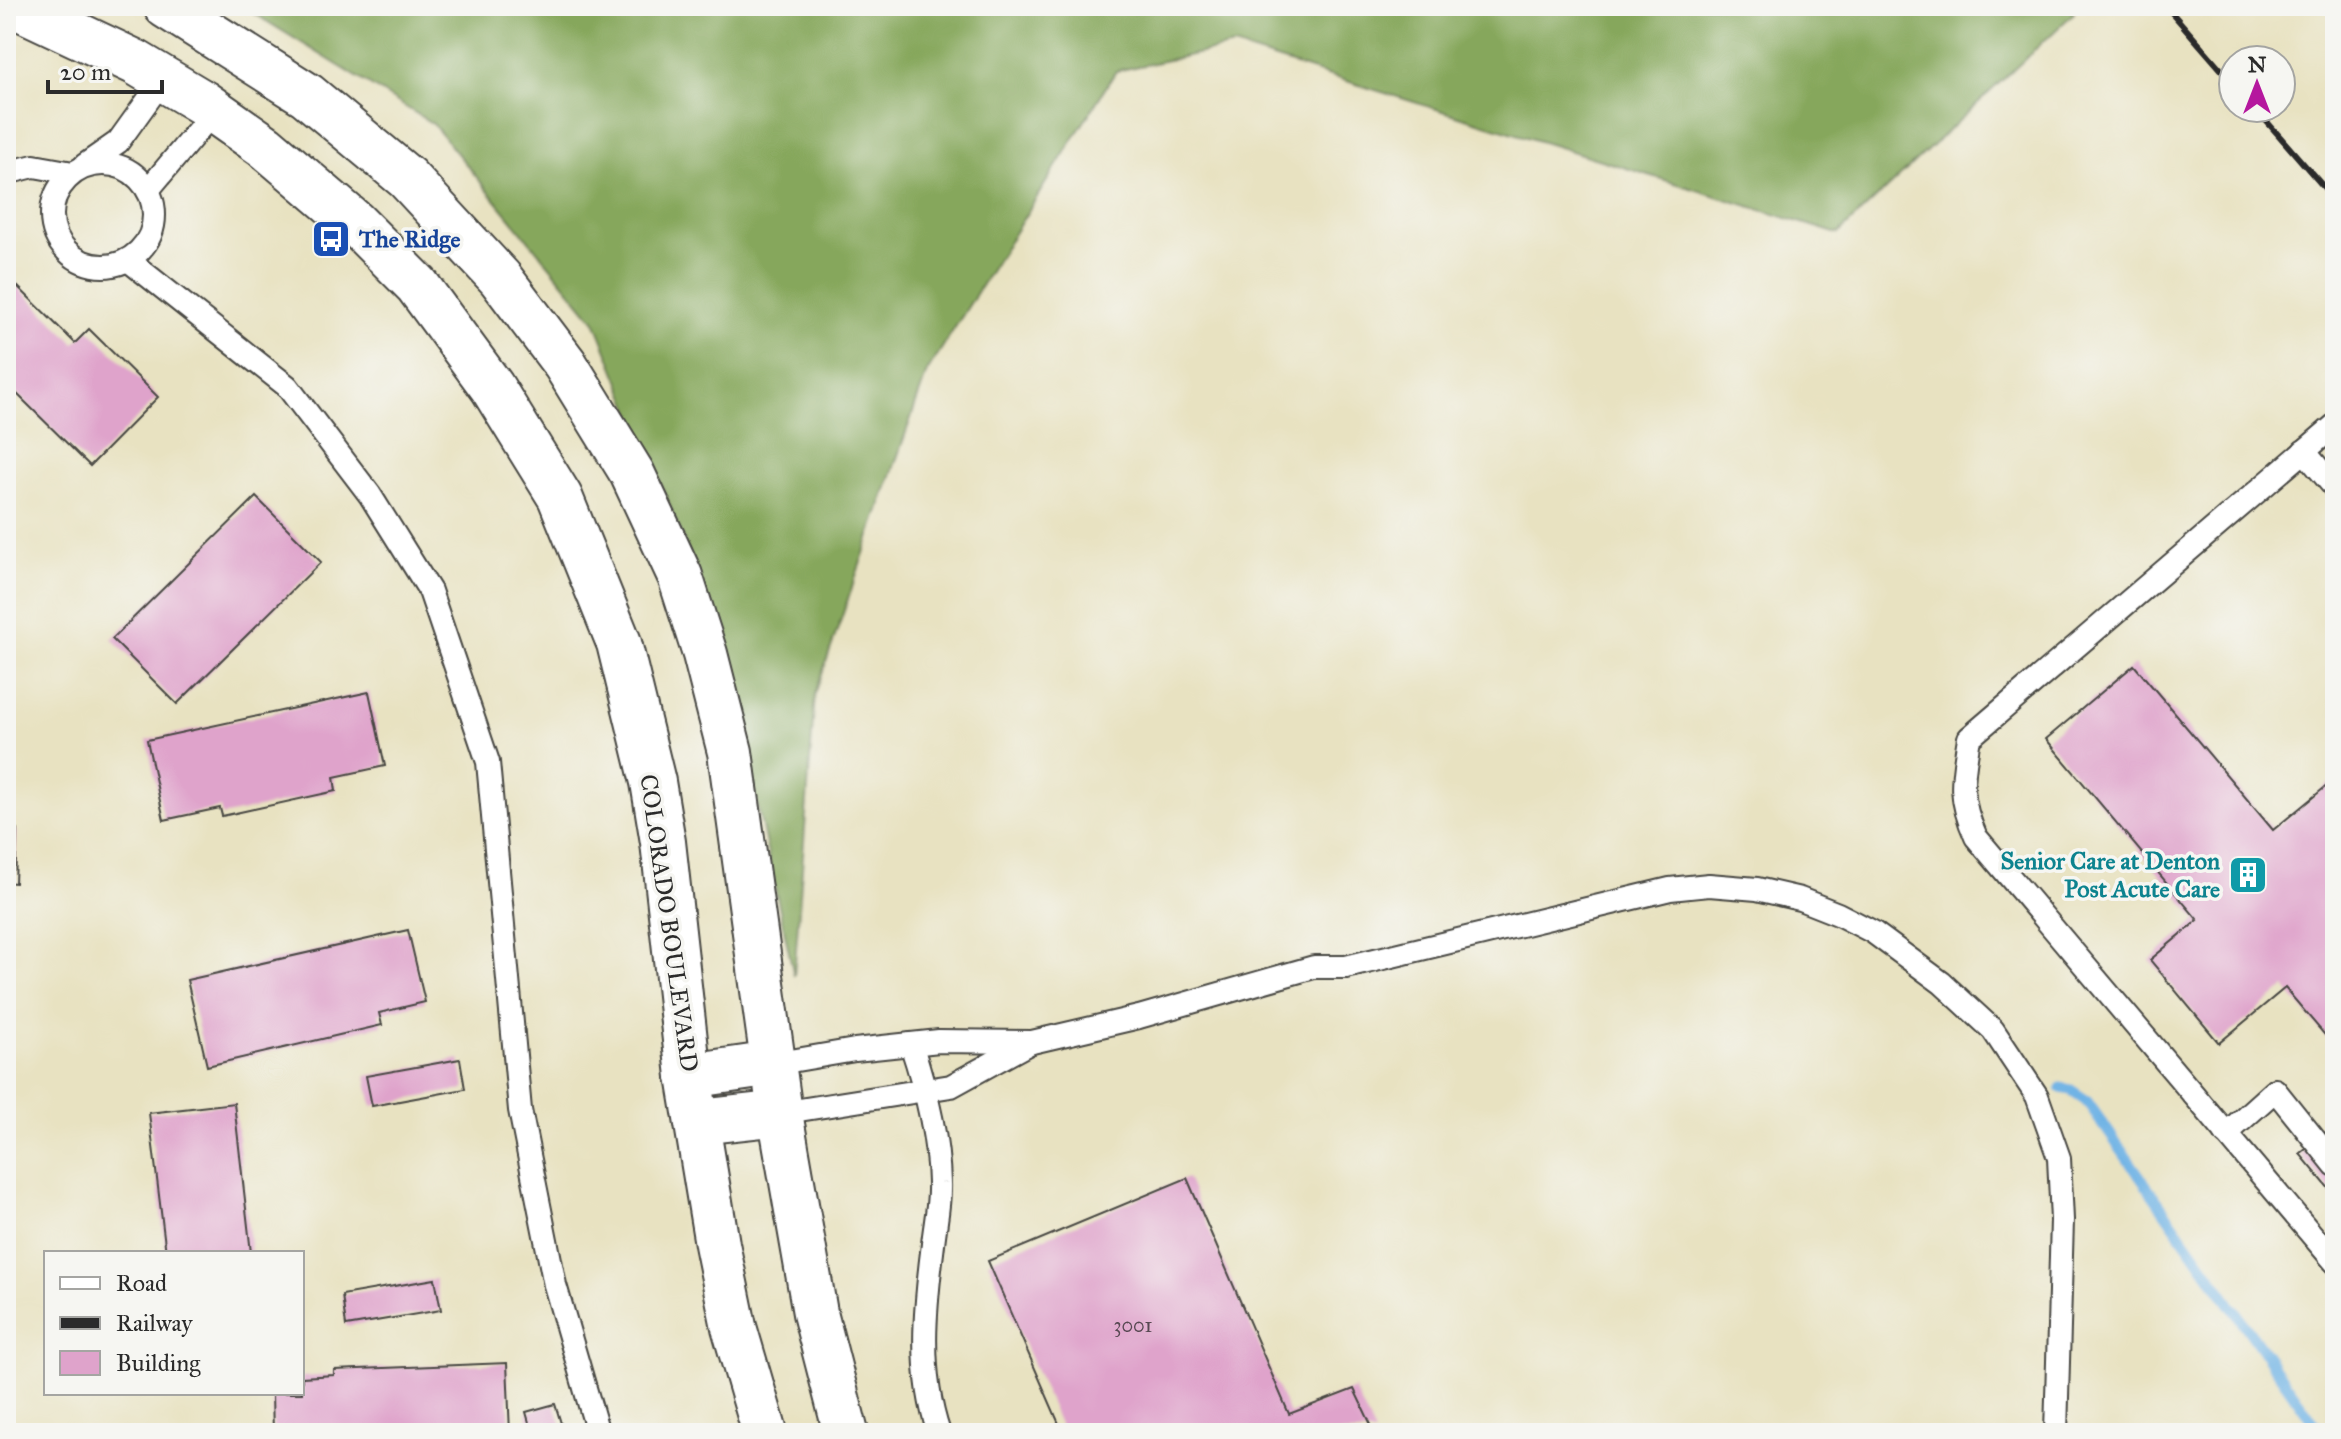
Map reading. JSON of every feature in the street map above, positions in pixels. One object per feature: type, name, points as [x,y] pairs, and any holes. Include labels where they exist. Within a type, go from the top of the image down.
[{"type":"street","name":"COLORADO BOULEVARD","points":[[16,6],[164,78],[215,110],[266,147],[354,222],[417,285],[492,387],[560,497],[619,643],[653,782],[663,842],[689,1076],[725,1286],[765,1433]]},
{"type":"street","points":[[164,78],[184,17],[307,95],[407,178],[500,278],[565,364],[632,473],[680,576],[705,654],[730,752],[780,1113],[815,1313],[846,1433]]},
{"type":"street","points":[[215,110],[254,61]]},
{"type":"street","points":[[689,1076],[773,1064]]},
{"type":"street","points":[[699,1122],[780,1113]]},
{"type":"lane","points":[[6,173],[34,166],[76,170],[95,164],[111,164],[126,168],[139,178],[154,205],[154,222],[149,237],[128,260],[111,266],[94,265],[71,254],[55,234],[51,217],[53,200],[61,185],[76,170],[118,142],[164,78]]},
{"type":"lane","points":[[148,190],[215,110]]},
{"type":"lane","points":[[128,260],[287,386],[370,495],[430,591],[488,762],[520,1110],[555,1285],[598,1433]]},
{"type":"lane","points":[[2335,425],[1969,738],[1962,779],[1965,812],[1976,837],[2335,1262]]},
{"type":"lane","points":[[2304,451],[2335,488]]},
{"type":"lane","points":[[773,1064],[855,1050],[939,1041],[1032,1042],[1139,1017],[1314,967],[1346,967],[1670,889],[1709,885],[1757,889],[1800,899],[1873,932],[1942,983],[1993,1030],[2037,1096],[2059,1158],[2062,1220],[2056,1433]]},
{"type":"lane","points":[[780,1113],[951,1086],[1032,1042]]},
{"type":"lane","points":[[911,1044],[926,1090],[940,1185],[923,1335],[931,1409],[939,1433]]},
{"type":"lane","points":[[2226,1134],[2275,1090],[2335,1165]]},
{"type":"green space","points":[[242,6],[2067,6],[2074,13],[1838,234],[1234,46],[1116,71],[927,372],[815,694],[794,976],[720,631],[595,321],[433,124]]},
{"type":"building","points":[[6,275],[75,343],[89,329],[158,397],[90,466],[6,383]]},
{"type":"building","points":[[256,497],[321,562],[177,704],[112,639]]},
{"type":"building","name":"Senior Care at Denton Post Acute Care","points":[[2134,665],[2273,830],[2335,779],[2335,1047],[2285,988],[2219,1043],[2150,960],[2198,920],[2046,739]]},
{"type":"building","points":[[6,692],[11,692],[9,759],[6,759]]},
{"type":"building","points":[[369,692],[385,766],[334,777],[336,791],[222,816],[220,808],[164,820],[147,740]]},
{"type":"building","points":[[6,830],[17,830],[15,883],[6,882]]},
{"type":"building","points":[[408,930],[425,1002],[379,1013],[382,1025],[207,1066],[187,980]]},
{"type":"building","points":[[460,1059],[465,1089],[372,1106],[366,1076]]},
{"type":"building","points":[[234,1103],[251,1251],[166,1251],[149,1113]]},
{"type":"building","points":[[2335,1125],[2335,1196],[2300,1154]]},
{"type":"building","points":[[1187,1178],[1289,1414],[1354,1389],[1375,1433],[1063,1433],[988,1261]]},
{"type":"building","points":[[435,1279],[441,1310],[346,1326],[342,1295]]},
{"type":"building","points":[[507,1363],[510,1433],[273,1433],[272,1395],[304,1395],[304,1377],[334,1375],[334,1370]]},
{"type":"building","points":[[555,1404],[564,1433],[532,1433],[526,1412]]},
{"type":"waterway","points":[[2061,1088],[2071,1090],[2086,1100],[2321,1433]]},
{"type":"railway","points":[[2166,6],[2217,65]]},
{"type":"railway","points":[[2269,124],[2335,200]]},
{"type":"place","name":"The Ridge","points":[[331,239]]},
{"type":"place","name":"Senior Care at Denton Post Acute Care","points":[[2248,875]]}]
